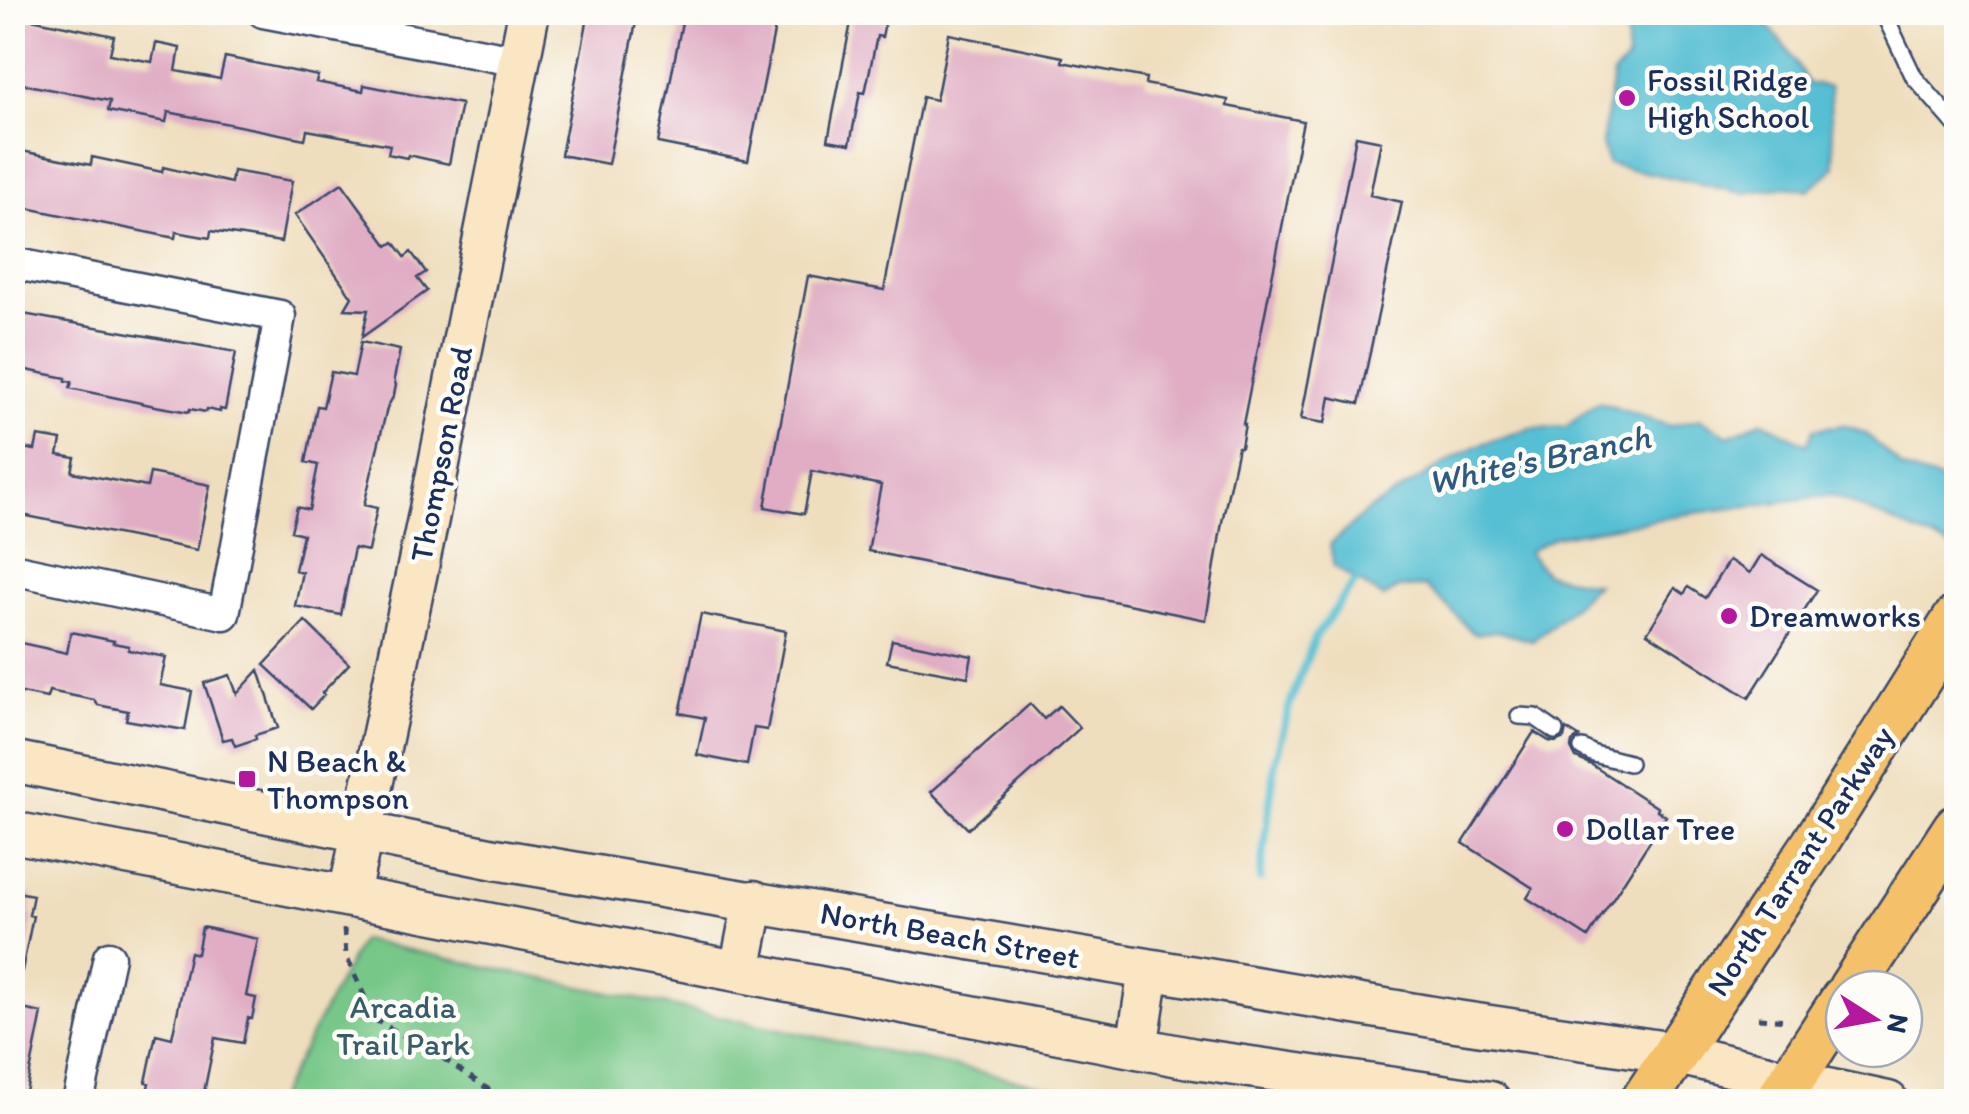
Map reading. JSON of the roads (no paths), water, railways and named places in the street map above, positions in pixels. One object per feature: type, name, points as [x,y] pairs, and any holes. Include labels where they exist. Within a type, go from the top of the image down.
[{"type":"main road","name":"Thompson Road","points":[[347,908],[529,12]]},
{"type":"main road","name":"North Tarrant Parkway","points":[[1643,1102],[1814,845],[1956,619]]},
{"type":"main road","name":"North Beach Street","points":[[12,760],[495,859],[1456,1021],[1674,1052],[1784,1091],[1888,1102]]},
{"type":"main road","points":[[1863,969],[1956,828]]},
{"type":"main road","points":[[12,832],[347,908],[740,970],[1308,1082],[1490,1102]]},
{"type":"main road","points":[[740,970],[754,902]]},
{"type":"main road","points":[[1137,1048],[1149,970]]},
{"type":"main road","points":[[1784,1091],[1824,1030]]},
{"type":"street","points":[[263,12],[519,62]]},
{"type":"street","points":[[12,264],[280,316],[224,614],[12,570]]},
{"type":"street","points":[[78,1102],[108,957]]},
{"type":"lane","points":[[1883,12],[1914,77],[1956,125]]},
{"type":"lane","points":[[1519,716],[1535,718],[1555,731]]},
{"type":"lane","points":[[1582,748],[1629,763]]},
{"type":"water","points":[[1621,13],[1763,13],[1762,18],[1809,84],[1830,87],[1835,168],[1808,190],[1786,187],[1743,193],[1608,164],[1602,144],[1613,75],[1627,61],[1627,28]]},
{"type":"water","points":[[1598,402],[1670,426],[1700,419],[1729,436],[1762,421],[1807,444],[1814,429],[1844,425],[1867,434],[1903,469],[1956,485],[1956,540],[1950,547],[1832,495],[1555,537],[1528,552],[1546,574],[1596,584],[1532,641],[1497,631],[1474,634],[1425,587],[1398,588],[1384,598],[1334,566],[1330,545],[1366,512],[1479,445],[1531,428],[1566,427]]},
{"type":"waterway","name":"White's Branch","points":[[1260,879],[1275,762],[1290,704],[1315,637],[1362,572]]},
{"type":"waterway","name":"White's Branch","points":[[1120,1102],[1166,1085]]},
{"type":"place","name":"Fossil Ridge High School","points":[[1627,98]]},
{"type":"place","name":"Dreamworks","points":[[1729,616]]},
{"type":"place","name":"N Beach & Thompson","points":[[247,779]]},
{"type":"place","name":"Dollar Tree","points":[[1565,829]]},
{"type":"park label","name":"Arcadia Trail Park","points":[[403,1026]]}]
